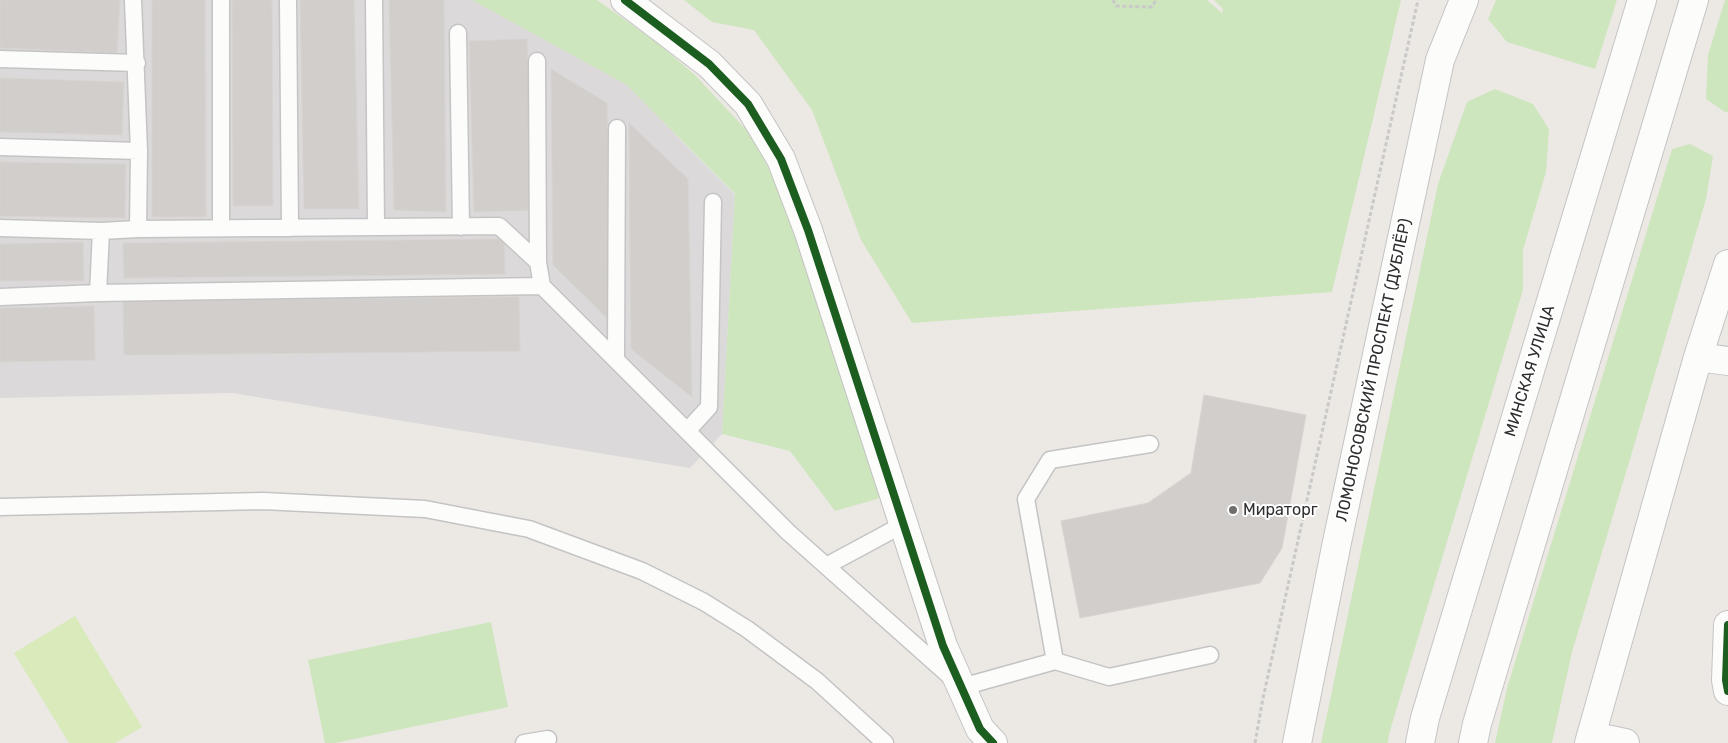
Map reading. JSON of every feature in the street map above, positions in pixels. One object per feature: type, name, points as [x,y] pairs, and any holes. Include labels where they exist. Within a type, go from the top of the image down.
[{"type":"main road","points":[[625,0],[709,64],[748,104],[781,159],[808,230],[943,646],[980,729],[993,743]]},
{"type":"main road","name":"ЛОМОНОСОВСКИЙ ПРОСПЕКТ (ДУБЛЁР)","points":[[1297,743],[1337,542],[1440,60],[1464,0]]},
{"type":"main road","name":"МИНСКАЯ УЛИЦА","points":[[1420,743],[1425,718],[1642,0]]},
{"type":"main road","points":[[1473,743],[1477,724],[1694,0]]},
{"type":"main road","points":[[1625,743],[1590,739],[1698,357],[1728,264]]},
{"type":"main road","points":[[1698,357],[1728,361]]},
{"type":"main road","points":[[1728,625],[1726,680],[1728,691]]},
{"type":"lane","points":[[134,0],[139,151],[138,229]]},
{"type":"lane","points":[[221,0],[221,228]]},
{"type":"lane","points":[[288,0],[290,228]]},
{"type":"lane","points":[[374,0],[376,227]]},
{"type":"lane","points":[[458,32],[461,227]]},
{"type":"lane","points":[[0,59],[137,62]]},
{"type":"lane","points":[[537,62],[538,262],[542,286],[788,532],[962,687],[1055,661],[1109,677],[1210,654]]},
{"type":"lane","points":[[616,360],[618,128]]},
{"type":"lane","points":[[0,147],[139,151]]},
{"type":"lane","points":[[687,431],[709,406],[713,202]]},
{"type":"lane","points":[[0,228],[100,231],[138,229],[499,226],[538,262]]},
{"type":"lane","points":[[98,293],[100,231]]},
{"type":"lane","points":[[0,297],[98,293],[542,286]]},
{"type":"lane","points":[[1055,661],[1026,499],[1050,460],[1150,444]]},
{"type":"lane","points":[[0,507],[263,501],[425,510],[529,529],[642,571],[704,602],[747,629],[817,681],[885,743]]},
{"type":"lane","points":[[826,566],[904,524]]},
{"type":"lane","points":[[524,743],[548,738],[546,743]]},
{"type":"path","points":[[1113,0],[1116,6],[1152,7],[1156,0]]},
{"type":"path","points":[[1255,743],[1267,679],[1418,0]]},
{"type":"shaded area","points":[[0,0],[472,0],[627,85],[735,195],[722,434],[690,468],[232,393],[0,398]]},
{"type":"green space","points":[[472,0],[597,0],[655,41],[694,74],[752,136],[779,189],[884,492],[877,499],[835,511],[790,451],[722,434],[735,194],[627,85]]},
{"type":"green space","points":[[684,0],[1207,0],[1222,13],[1223,9],[1214,0],[1401,0],[1332,292],[912,323],[861,240],[812,110],[754,30],[712,22]]},
{"type":"green space","points":[[1496,0],[1617,0],[1595,69],[1507,42],[1488,19]]},
{"type":"green space","points":[[1725,0],[1728,0],[1728,112],[1725,112],[1706,99],[1708,55]]},
{"type":"green space","points":[[1495,89],[1533,104],[1549,129],[1546,172],[1523,250],[1523,290],[1389,734],[1388,743],[1321,743],[1438,184],[1467,102]]},
{"type":"green space","points":[[1690,144],[1713,156],[1706,199],[1572,652],[1552,743],[1495,743],[1507,688],[1672,149]]},
{"type":"green space","points":[[75,616],[142,727],[115,743],[69,743],[14,653]]},
{"type":"green space","points":[[491,622],[508,707],[335,743],[325,743],[308,660]]},
{"type":"building","points":[[0,0],[120,0],[117,53],[0,48]]},
{"type":"building","points":[[152,0],[205,0],[206,217],[152,217]]},
{"type":"building","points":[[232,0],[272,0],[273,206],[233,206]]},
{"type":"building","points":[[300,0],[354,0],[359,209],[304,209]]},
{"type":"building","points":[[389,0],[444,0],[446,212],[394,210]]},
{"type":"building","points":[[527,39],[532,210],[474,212],[469,41]]},
{"type":"building","points":[[551,69],[607,103],[609,320],[553,265]]},
{"type":"building","points":[[0,78],[124,82],[122,135],[0,132]]},
{"type":"building","points":[[629,123],[688,179],[692,397],[631,349]]},
{"type":"building","points":[[0,162],[126,164],[125,218],[0,216]]},
{"type":"building","points":[[504,239],[505,274],[124,278],[123,243]]},
{"type":"building","points":[[83,242],[84,281],[0,281],[0,244]]},
{"type":"building","points":[[519,297],[520,351],[124,355],[123,301]]},
{"type":"building","points":[[94,306],[95,360],[0,362],[0,308]]},
{"type":"building","points":[[1204,395],[1306,415],[1282,548],[1260,583],[1080,618],[1061,521],[1148,503],[1191,473]]},
{"type":"cycle path","points":[[625,0],[709,64],[748,104],[781,159],[808,230],[943,646],[980,729],[993,743]]},
{"type":"cycle path","points":[[1728,625],[1726,680],[1728,691]]},
{"type":"place","name":"Мираторг","points":[[1233,510]]}]
